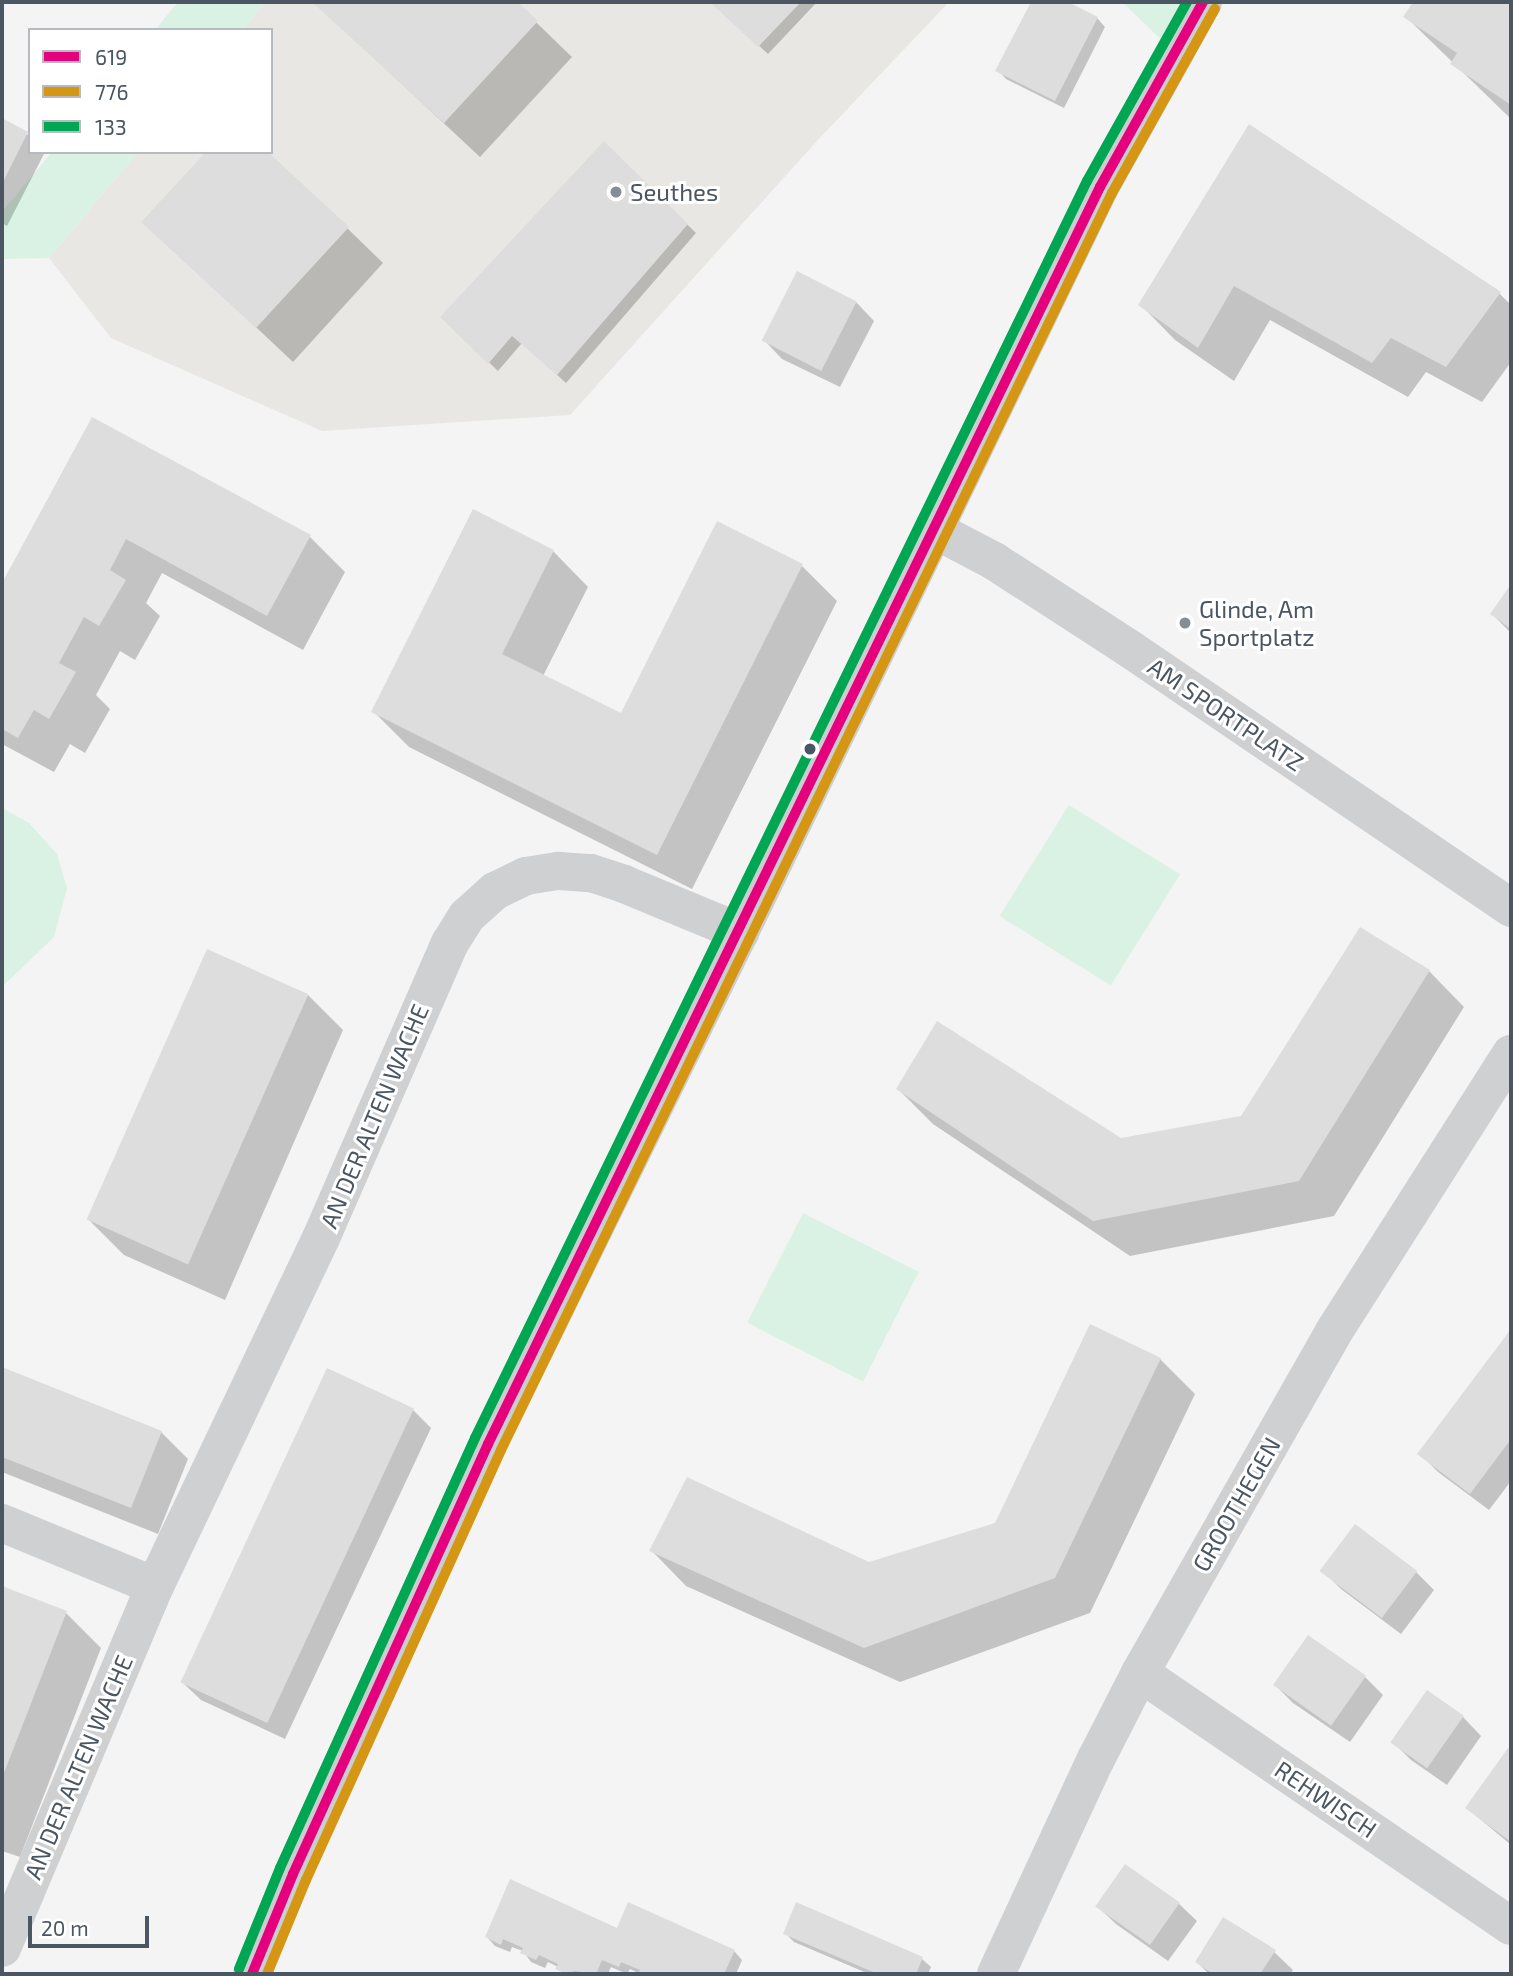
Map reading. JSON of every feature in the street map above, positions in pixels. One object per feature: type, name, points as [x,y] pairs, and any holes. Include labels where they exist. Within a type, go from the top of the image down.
[{"type":"main road","points":[[252,1974],[293,1874],[488,1444],[740,932],[1100,187],[1203,2]]},
{"type":"street","name":"AM SPORTPLATZ","points":[[935,530],[994,561],[1130,649],[1511,908]]},
{"type":"street","name":"AN DER ALTEN WACHE","points":[[2,1948],[155,1586],[321,1238],[450,943],[467,916],[495,891],[526,876],[559,871],[591,873],[624,884],[740,932]]},
{"type":"street","name":"GROOTHEGEN","points":[[996,1974],[1096,1759],[1140,1673],[1334,1333],[1511,1054]]},
{"type":"street","points":[[2,1523],[155,1586]]},
{"type":"street","name":"REHWISCH","points":[[1140,1673],[1511,1926]]},
{"type":"shaded area","points":[[265,2],[949,2],[817,141],[570,415],[322,431],[111,338],[49,258],[136,154],[273,154],[273,28],[244,28]]},
{"type":"green space","points":[[178,2],[265,2],[244,28],[157,28]]},
{"type":"green space","points":[[1122,2],[1198,2],[1171,49]]},
{"type":"green space","points":[[50,154],[136,154],[49,258],[2,259],[2,212]]},
{"type":"green space","points":[[1069,805],[1180,874],[1111,986],[1000,916]]},
{"type":"green space","points":[[2,808],[29,823],[57,854],[67,888],[54,937],[2,987]]},
{"type":"green space","points":[[803,1213],[919,1272],[863,1382],[747,1323]]},
{"type":"building","points":[[312,2],[518,2],[538,21],[444,123]]},
{"type":"building","points":[[710,2],[801,2],[758,47]]},
{"type":"building","points":[[1031,2],[1068,2],[1098,17],[1055,101],[995,71]]},
{"type":"building","points":[[1413,2],[1511,2],[1511,105],[1450,64],[1457,53],[1403,17]]},
{"type":"building","points":[[2,118],[28,132],[2,184]]},
{"type":"building","points":[[1249,124],[1501,292],[1446,367],[1391,338],[1372,363],[1234,286],[1198,348],[1138,305]]},
{"type":"building","points":[[604,141],[688,224],[557,375],[512,336],[488,364],[440,317]]},
{"type":"building","points":[[204,154],[270,154],[349,227],[256,328],[141,222]]},
{"type":"building","points":[[797,271],[857,301],[821,371],[762,340]]},
{"type":"building","points":[[92,417],[311,535],[267,616],[126,539],[110,570],[126,580],[99,626],[84,617],[59,663],[76,672],[49,719],[34,710],[18,738],[2,729],[2,583]]},
{"type":"building","points":[[473,509],[554,550],[502,654],[621,713],[717,521],[803,564],[657,855],[371,712]]},
{"type":"building","points":[[1511,584],[1511,629],[1490,614]]},
{"type":"building","points":[[1360,927],[1430,970],[1299,1181],[1093,1221],[896,1089],[937,1021],[1121,1138],[1241,1116]]},
{"type":"building","points":[[207,949],[308,994],[188,1265],[87,1219]]},
{"type":"building","points":[[1090,1324],[1161,1358],[1055,1578],[864,1648],[649,1551],[687,1477],[869,1562],[995,1523]]},
{"type":"building","points":[[1511,1329],[1511,1439],[1470,1494],[1417,1454]]},
{"type":"building","points":[[2,1367],[162,1431],[131,1508],[2,1457]]},
{"type":"building","points":[[327,1368],[414,1409],[267,1723],[180,1682]]},
{"type":"building","points":[[1355,1524],[1417,1571],[1382,1618],[1319,1571]]},
{"type":"building","points":[[2,1586],[67,1611],[2,1778]]},
{"type":"building","points":[[1308,1635],[1366,1676],[1331,1726],[1273,1685]]},
{"type":"building","points":[[1427,1690],[1464,1716],[1427,1768],[1390,1742]]},
{"type":"building","points":[[1508,1748],[1511,1750],[1511,1842],[1465,1808]]},
{"type":"building","points":[[1125,1864],[1180,1902],[1150,1945],[1095,1907]]},
{"type":"building","points":[[510,1879],[617,1928],[628,1902],[735,1950],[724,1974],[638,1974],[640,1970],[621,1962],[619,1967],[602,1960],[596,1974],[574,1971],[567,1974],[555,1969],[558,1964],[539,1955],[536,1960],[520,1953],[523,1948],[503,1939],[501,1945],[485,1937]]},
{"type":"building","points":[[796,1902],[923,1957],[916,1974],[878,1974],[783,1934]]},
{"type":"building","points":[[1223,1917],[1276,1950],[1260,1974],[1213,1974],[1195,1962]]},
{"type":"transit line","name":"133","points":[[239,1969],[280,1868],[475,1438],[1087,181],[1187,2]]},
{"type":"transit line","name":"619","points":[[252,1974],[293,1874],[488,1444],[1100,187],[1203,2]]},
{"type":"transit line","name":"776","points":[[267,1974],[306,1880],[501,1450],[1112,193],[1215,9]]},
{"type":"place","name":"Seuthes","points":[[616,192]]},
{"type":"place","name":"Glinde, Am Sportplatz","points":[[1185,623]]}]
